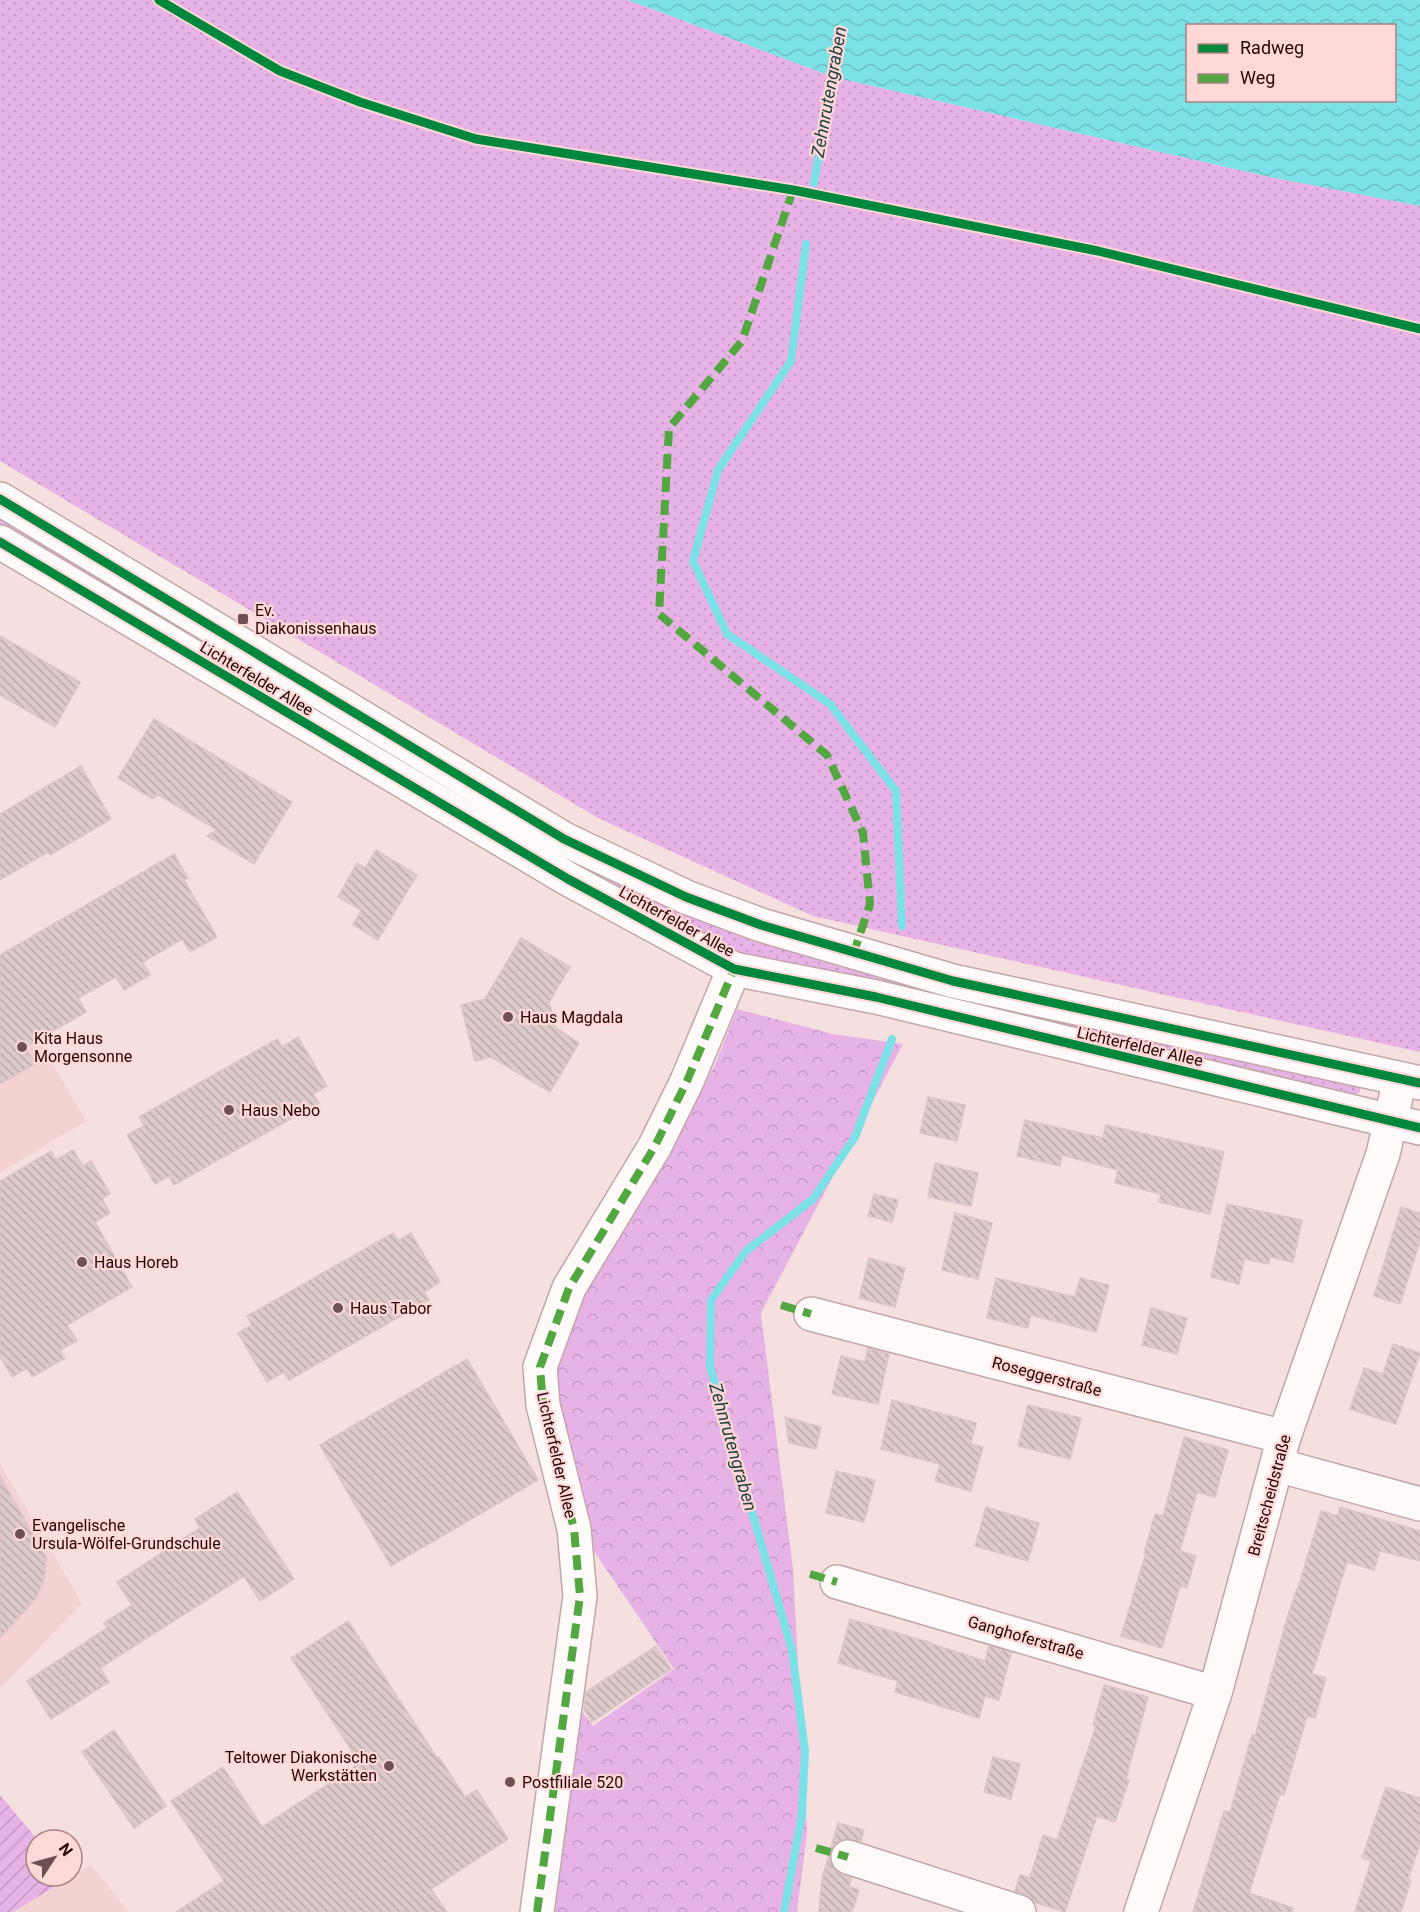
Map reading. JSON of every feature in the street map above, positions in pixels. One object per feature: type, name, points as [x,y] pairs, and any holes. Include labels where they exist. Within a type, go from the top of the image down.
[{"type":"street","name":"Lichterfelder Allee","points":[[0,499],[564,838],[686,897],[761,926],[953,981],[1410,1081]]},
{"type":"street","name":"Lichterfelder Allee","points":[[0,542],[568,879],[734,969],[876,997],[1406,1125]]},
{"type":"street","name":"Lichterfelder Allee","points":[[537,1912],[580,1596],[574,1529],[543,1406],[540,1367],[569,1288],[655,1146],[687,1081],[734,969]]},
{"type":"street","name":"Breitscheidstraße","points":[[1141,1912],[1215,1693],[1280,1451],[1383,1154],[1406,1125],[1410,1081]]},
{"type":"street","name":"Roseggerstraße","points":[[811,1314],[1280,1451],[1420,1504]]},
{"type":"street","name":"Ganghoferstraße","points":[[837,1582],[1215,1693]]},
{"type":"street","points":[[848,1857],[1019,1912]]},
{"type":"shaded area","name":"Kita Haus Morgensonne","points":[[0,973],[86,1121],[0,1173]]},
{"type":"shaded area","name":"Evangelische Ursula-Wölfel-Grundschule","points":[[0,1464],[82,1603],[0,1689]]},
{"type":"shaded area","points":[[91,1865],[129,1912],[13,1912],[53,1888],[84,1888],[84,1869]]},
{"type":"green space","points":[[0,0],[628,0],[833,77],[1270,177],[1420,206],[1420,1052],[813,916],[598,818],[0,461]]},
{"type":"green space","points":[[0,512],[622,877],[1360,1081],[1360,1092],[1355,1096],[781,965],[731,949],[655,912],[0,526]]},
{"type":"green space","points":[[737,1009],[833,1034],[903,1044],[761,1313],[793,1569],[807,1833],[797,1912],[543,1912],[570,1696],[593,1726],[674,1669],[591,1547],[554,1379],[588,1280],[668,1153],[715,1065]]},
{"type":"green space","points":[[0,1795],[28,1828],[24,1828],[24,1888],[52,1888],[13,1912],[0,1912]]},
{"type":"water","points":[[628,0],[1420,0],[1420,206],[1270,177],[833,77]]},
{"type":"building","points":[[0,636],[80,682],[55,727],[0,695]]},
{"type":"building","points":[[154,719],[292,802],[254,864],[207,836],[217,830],[157,794],[153,799],[118,778]]},
{"type":"building","points":[[81,766],[111,819],[50,855],[48,852],[0,880],[0,814]]},
{"type":"building","points":[[376,850],[417,875],[378,940],[353,925],[361,910],[338,897],[357,863],[365,868]]},
{"type":"building","points":[[174,854],[188,878],[184,880],[217,937],[190,952],[182,939],[143,962],[150,975],[124,990],[116,977],[78,998],[86,1012],[25,1047],[35,1064],[0,1084],[0,955]]},
{"type":"building","name":"Haus Magdala","points":[[521,938],[570,967],[549,1002],[556,1028],[579,1043],[550,1092],[491,1057],[475,1061],[461,1005],[485,999]]},
{"type":"building","name":"Haus Nebo","points":[[298,1037],[327,1086],[313,1094],[319,1103],[174,1185],[169,1176],[155,1184],[127,1135],[144,1126],[139,1117],[277,1039],[282,1047]]},
{"type":"building","points":[[928,1097],[965,1105],[957,1141],[920,1133]]},
{"type":"building","points":[[1025,1120],[1103,1138],[1106,1125],[1224,1152],[1210,1214],[1159,1202],[1161,1194],[1115,1183],[1118,1170],[1062,1155],[1060,1166],[1017,1156]]},
{"type":"building","name":"Haus Horeb","points":[[73,1150],[83,1166],[91,1161],[110,1194],[102,1198],[110,1213],[95,1222],[132,1287],[67,1325],[77,1341],[60,1350],[65,1358],[32,1377],[27,1368],[12,1377],[0,1357],[0,1181],[51,1151],[56,1160]]},
{"type":"building","points":[[935,1163],[978,1173],[971,1206],[928,1197]]},
{"type":"building","points":[[874,1194],[898,1200],[892,1222],[868,1216]]},
{"type":"building","points":[[1227,1204],[1302,1220],[1293,1262],[1270,1257],[1269,1264],[1244,1259],[1239,1284],[1211,1277]]},
{"type":"building","points":[[1401,1207],[1420,1213],[1420,1241],[1400,1304],[1374,1296]]},
{"type":"building","points":[[955,1213],[992,1223],[978,1279],[942,1270]]},
{"type":"building","name":"Haus Tabor","points":[[393,1233],[398,1241],[411,1233],[440,1282],[424,1292],[429,1300],[289,1380],[284,1372],[267,1382],[238,1333],[252,1325],[247,1316]]},
{"type":"building","points":[[869,1258],[905,1268],[895,1307],[859,1298]]},
{"type":"building","points":[[996,1278],[1075,1297],[1080,1278],[1109,1285],[1096,1332],[1031,1315],[1028,1328],[987,1318]]},
{"type":"building","points":[[1151,1308],[1187,1318],[1177,1354],[1142,1345]]},
{"type":"building","points":[[1393,1344],[1420,1353],[1396,1424],[1350,1409],[1364,1368],[1383,1374]]},
{"type":"building","points":[[868,1348],[889,1354],[878,1404],[832,1394],[841,1356],[865,1362]]},
{"type":"building","points":[[467,1359],[538,1480],[391,1566],[320,1445]]},
{"type":"building","points":[[892,1400],[976,1423],[971,1444],[983,1447],[971,1491],[935,1481],[940,1464],[881,1449]]},
{"type":"building","points":[[1028,1405],[1081,1418],[1070,1459],[1018,1446]]},
{"type":"building","points":[[785,1417],[821,1427],[816,1449],[789,1443]]},
{"type":"building","points":[[1184,1437],[1228,1450],[1215,1497],[1197,1492],[1180,1551],[1196,1556],[1187,1588],[1180,1586],[1162,1648],[1121,1636],[1146,1553],[1144,1553],[1155,1514],[1163,1516]]},
{"type":"building","points":[[836,1471],[875,1480],[864,1522],[826,1513]]},
{"type":"building","points":[[0,1476],[46,1558],[44,1579],[36,1598],[0,1638]]},
{"type":"building","points":[[237,1492],[294,1579],[260,1601],[244,1576],[100,1668],[109,1682],[51,1719],[27,1681],[107,1628],[104,1623],[132,1605],[117,1582],[200,1528],[195,1519]]},
{"type":"building","points":[[986,1507],[1039,1523],[1028,1561],[975,1546]]},
{"type":"building","points":[[1340,1507],[1420,1531],[1420,1561],[1380,1551],[1374,1570],[1347,1562],[1312,1674],[1326,1678],[1315,1718],[1307,1716],[1284,1795],[1280,1794],[1249,1893],[1293,1908],[1292,1912],[1193,1912],[1224,1811],[1230,1812],[1252,1735],[1255,1736],[1285,1625],[1321,1511],[1338,1516]]},
{"type":"building","points":[[850,1619],[985,1661],[989,1646],[1011,1653],[999,1700],[985,1696],[979,1718],[895,1692],[898,1681],[838,1663]]},
{"type":"building","name":"Teltower Diakonische Werkstätten","points":[[348,1621],[465,1797],[477,1790],[508,1839],[431,1889],[447,1912],[176,1912],[224,1881],[171,1801],[223,1767],[262,1827],[360,1763],[291,1658]]},
{"type":"building","points":[[656,1646],[671,1669],[592,1722],[584,1709],[586,1692]]},
{"type":"building","points":[[1104,1685],[1148,1697],[1126,1779],[1129,1780],[1115,1822],[1097,1816],[1065,1912],[1034,1902],[1025,1894],[1015,1891],[1020,1875],[1030,1878],[1043,1835],[1057,1840],[1096,1726],[1093,1725]]},
{"type":"building","points":[[114,1730],[166,1806],[134,1828],[82,1752]]},
{"type":"building","points":[[993,1757],[1020,1764],[1011,1799],[984,1792]]},
{"type":"building","points":[[1386,1787],[1420,1798],[1420,1844],[1408,1879],[1411,1880],[1401,1912],[1355,1912],[1371,1861],[1362,1858]]},
{"type":"building","points":[[838,1823],[864,1830],[861,1841],[843,1839],[835,1844],[830,1852],[830,1860],[834,1869],[851,1878],[849,1886],[859,1890],[852,1912],[819,1912],[822,1879]]},
{"type":"waterway","name":"Zehnrutengraben","points":[[814,183],[834,65]]},
{"type":"waterway","name":"Zehnrutengraben","points":[[806,244],[791,361],[718,470],[693,561],[727,634],[830,704],[896,791],[902,926]]},
{"type":"waterway","name":"Zehnrutengraben","points":[[784,1912],[802,1814],[805,1751],[792,1650],[710,1367],[711,1300],[746,1251],[813,1199],[855,1137],[892,1039]]},
{"type":"marked path","points":[[793,190],[742,341],[669,428],[659,614],[827,755],[863,833],[870,904],[854,952]]},
{"type":"marked path","points":[[537,1912],[580,1596],[574,1529],[543,1405],[540,1367],[569,1288],[655,1146],[687,1081],[734,969]]},
{"type":"marked path","points":[[781,1305],[811,1314]]},
{"type":"marked path","points":[[810,1574],[837,1582]]},
{"type":"marked path","points":[[816,1848],[848,1857]]},
{"type":"cycle path","points":[[159,0],[280,71],[360,102],[476,139],[793,190],[1098,251],[1420,329]]},
{"type":"cycle path","points":[[0,499],[564,839],[686,897],[761,925],[953,981],[1420,1083]]},
{"type":"cycle path","points":[[0,542],[568,879],[734,969],[876,997],[1420,1128]]},
{"type":"place","name":"Ev. Diakonissenhaus","points":[[243,619]]},
{"type":"place","name":"Haus Magdala","points":[[508,1017]]},
{"type":"place","name":"Kita Haus Morgensonne","points":[[22,1047]]},
{"type":"place","name":"Haus Nebo","points":[[229,1110]]},
{"type":"place","name":"Haus Horeb","points":[[82,1262]]},
{"type":"place","name":"Haus Tabor","points":[[338,1308]]},
{"type":"place","name":"Evangelische Ursula-Wölfel-Grundschule","points":[[20,1534]]},
{"type":"place","name":"Teltower Diakonische Werkstätten","points":[[389,1766]]},
{"type":"place","name":"Postfiliale 520","points":[[510,1782]]}]
